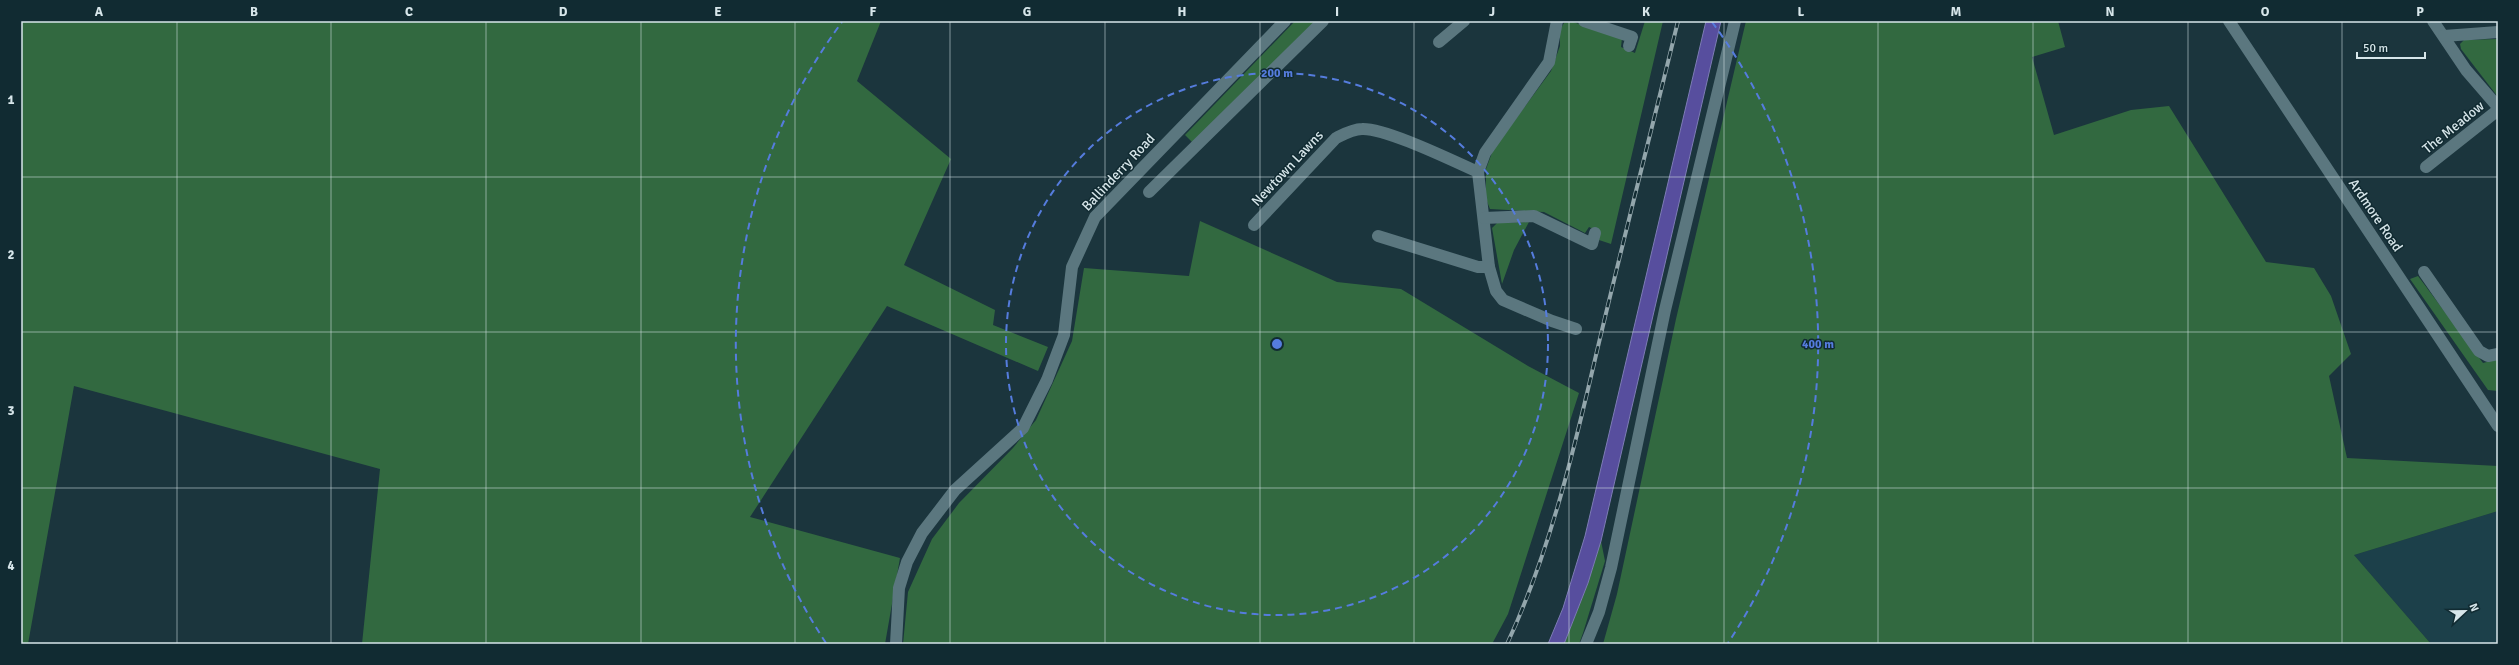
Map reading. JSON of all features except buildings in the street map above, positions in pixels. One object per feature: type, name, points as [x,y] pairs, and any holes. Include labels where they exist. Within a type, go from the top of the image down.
[{"type":"street","name":"Ballinderry Road","points":[[896,644],[899,588],[907,562],[922,533],[955,490],[1022,428],[1047,380],[1064,335],[1072,267],[1095,217],[1285,21]]},
{"type":"street","points":[[1149,192],[1324,21]]},
{"type":"street","points":[[1439,42],[1464,21]]},
{"type":"street","points":[[1557,21],[1550,62],[1485,153],[1478,172],[1489,267],[1496,291],[1503,300],[1552,321],[1576,329]]},
{"type":"street","points":[[1584,21],[1632,37],[1629,46]]},
{"type":"street","points":[[1586,644],[1599,612],[1611,568],[1665,310],[1735,21]]},
{"type":"street","name":"Ardmore Road","points":[[2229,21],[2494,408],[2498,426]]},
{"type":"street","points":[[2433,21],[2466,70],[2498,108]]},
{"type":"street","points":[[2444,36],[2498,32]]},
{"type":"street","name":"The Meadow","points":[[2426,167],[2498,108]]},
{"type":"street","name":"Newtown Lawns","points":[[1254,225],[1336,138],[1350,131],[1363,128],[1391,136],[1478,172]]},
{"type":"street","points":[[1484,218],[1534,216],[1592,244],[1595,233]]},
{"type":"street","points":[[1378,236],[1478,267],[1489,267]]},
{"type":"street","points":[[2424,272],[2479,351],[2488,356],[2498,354]]},
{"type":"shaded area","points":[[1706,21],[1721,21],[1601,541],[1588,583],[1564,644],[1548,644],[1563,608],[1585,536]]},
{"type":"shaded area","points":[[2498,511],[2498,644],[2431,644],[2354,555]]},
{"type":"green space","points":[[21,21],[881,21],[857,81],[951,159],[904,265],[995,310],[993,325],[1048,347],[1038,371],[887,306],[750,517],[900,558],[885,644],[362,644],[380,469],[74,386],[28,644],[21,644]]},
{"type":"green space","points":[[1295,21],[1316,21],[1193,143],[1185,135]]},
{"type":"green space","points":[[1645,21],[1663,21],[1611,244],[1599,240],[1600,232],[1589,227],[1585,233],[1544,212],[1490,209],[1486,199],[1486,169],[1493,150],[1551,71],[1560,46],[1560,30],[1564,23],[1573,22],[1622,38],[1621,47],[1635,53]]},
{"type":"green space","points":[[1746,21],[2058,21],[2065,47],[2032,57],[2054,135],[2131,110],[2169,106],[2266,262],[2314,268],[2331,296],[2351,354],[2329,376],[2347,458],[2498,466],[2498,511],[2354,555],[2431,644],[1603,644],[1617,594],[1676,319]]},
{"type":"green space","points":[[2498,39],[2498,97],[2461,49],[2460,44],[2464,40]]},
{"type":"green space","points":[[1200,221],[1337,282],[1401,289],[1528,366],[1579,393],[1508,614],[1492,644],[903,644],[908,592],[932,539],[959,503],[1013,448],[1036,420],[1072,341],[1084,268],[1189,276]]},
{"type":"green space","points":[[1529,222],[1514,250],[1502,284],[1492,228],[1497,223]]},
{"type":"green space","points":[[2418,276],[2483,363],[2498,359],[2498,391],[2488,390],[2410,279]]},
{"type":"green space","points":[[1601,541],[1605,561],[1583,633],[1579,644],[1564,644],[1588,583]]},
{"type":"railway","points":[[1507,644],[1535,577],[1567,473],[1678,21]]}]
